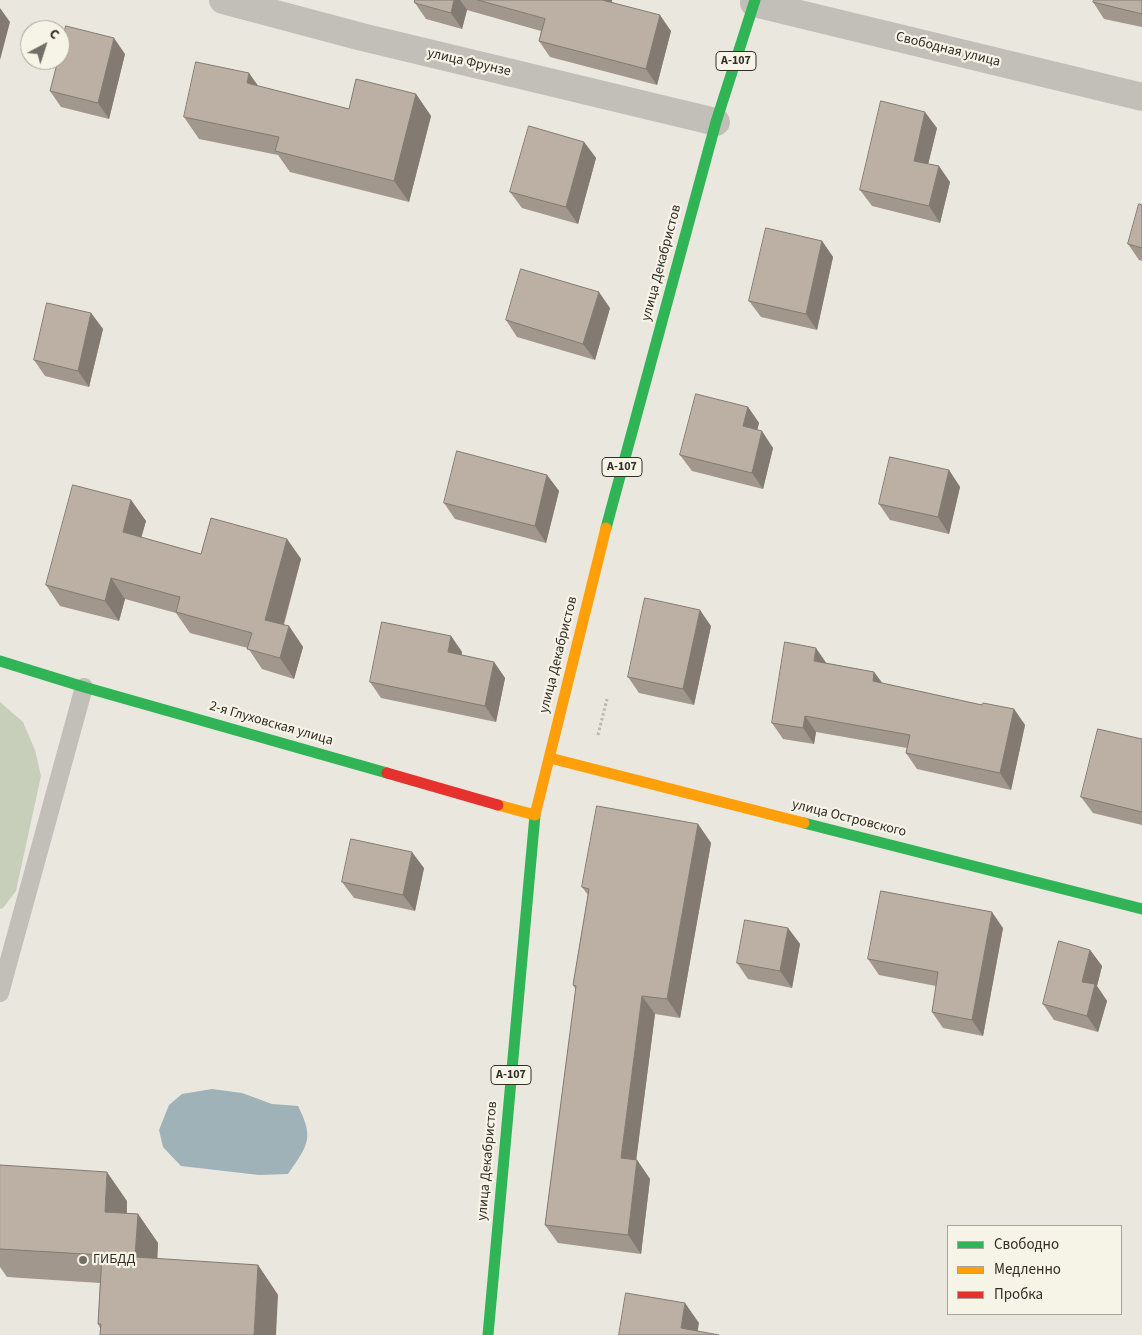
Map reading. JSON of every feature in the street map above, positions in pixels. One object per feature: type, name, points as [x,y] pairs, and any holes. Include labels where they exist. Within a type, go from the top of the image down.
[{"type":"main road","name":"улица Декабристов","points":[[488,1335],[535,814],[616,486],[716,122],[754,2]]},
{"type":"main road","name":"2-я Глуховская улица","points":[[0,661],[535,814]]},
{"type":"main road","name":"улица Островского","points":[[550,758],[1142,909]]},
{"type":"street","name":"улица Фрунзе","points":[[223,0],[371,39],[716,122]]},
{"type":"street","name":"Свободная улица","points":[[754,2],[1142,97]]},
{"type":"lane","points":[[0,993],[84,686]]},
{"type":"green space","points":[[0,702],[23,722],[35,750],[41,776],[16,891],[3,908],[0,909]]},
{"type":"shaded area","points":[[212,1089],[242,1093],[272,1104],[298,1106],[306,1127],[306,1142],[304,1149],[288,1174],[259,1175],[181,1166],[163,1147],[159,1130],[169,1105],[182,1094]]},
{"type":"building","points":[[415,0],[454,0],[451,13],[415,3]]},
{"type":"building","points":[[478,0],[602,0],[660,15],[646,69],[539,41],[545,19]]},
{"type":"building","points":[[1094,0],[1142,0],[1142,14],[1093,2]]},
{"type":"building","points":[[70,27],[114,38],[98,103],[50,91],[55,70],[70,70]]},
{"type":"building","points":[[196,62],[249,73],[247,83],[349,109],[356,79],[416,94],[394,181],[275,151],[279,137],[184,117]]},
{"type":"building","points":[[881,101],[925,112],[914,161],[939,166],[929,206],[860,190]]},
{"type":"building","points":[[529,126],[584,142],[566,207],[510,192]]},
{"type":"building","points":[[1139,204],[1142,205],[1142,248],[1128,244]]},
{"type":"building","points":[[766,228],[822,241],[806,314],[749,301]]},
{"type":"building","points":[[521,269],[599,292],[583,344],[506,320]]},
{"type":"building","points":[[47,303],[91,313],[78,371],[34,360]]},
{"type":"building","points":[[696,394],[748,407],[743,426],[762,431],[752,473],[680,455]]},
{"type":"building","points":[[457,451],[547,475],[535,526],[444,503]]},
{"type":"building","points":[[890,457],[949,470],[938,517],[879,504]]},
{"type":"building","points":[[73,485],[131,500],[123,532],[201,554],[211,518],[287,539],[265,620],[289,626],[280,658],[247,649],[252,633],[176,612],[180,597],[111,578],[105,601],[46,585]]},
{"type":"building","points":[[645,598],[700,610],[683,689],[628,677]]},
{"type":"building","points":[[382,622],[451,636],[448,652],[494,662],[485,706],[370,682]]},
{"type":"building","points":[[785,642],[816,648],[814,661],[874,672],[873,681],[982,705],[983,703],[1014,709],[1000,773],[906,753],[910,735],[805,716],[803,728],[772,723]]},
{"type":"building","points":[[1098,729],[1142,739],[1142,812],[1081,797]]},
{"type":"building","points":[[597,806],[698,824],[667,999],[642,996],[621,1158],[637,1160],[628,1235],[545,1225],[576,986],[573,985],[589,889],[582,887]]},
{"type":"building","points":[[351,839],[412,852],[403,895],[342,882]]},
{"type":"building","points":[[881,891],[992,912],[972,1020],[932,1012],[938,972],[868,959]]},
{"type":"building","points":[[745,920],[788,928],[780,971],[737,963]]},
{"type":"building","points":[[1059,941],[1090,950],[1082,982],[1095,984],[1087,1016],[1043,1004]]},
{"type":"building","name":"ГИБДД","points":[[0,1165],[107,1172],[105,1212],[138,1214],[135,1257],[258,1265],[254,1335],[100,1335],[101,1324],[98,1324],[102,1255],[0,1249]]},
{"type":"building","points":[[626,1293],[685,1303],[681,1328],[719,1335],[619,1335]]},
{"type":"traffic: fast","points":[[606,528],[716,122],[755,0]]},
{"type":"traffic: fast","points":[[0,661],[84,687],[387,773]]},
{"type":"traffic: fast","points":[[488,1335],[535,815]]},
{"type":"traffic: fast","points":[[804,823],[1142,909]]},
{"type":"traffic: slow","points":[[498,805],[535,815],[606,528]]},
{"type":"traffic: slow","points":[[550,758],[804,823]]},
{"type":"traffic: jam","points":[[387,773],[498,805]]},
{"type":"place","name":"ГИБДД","points":[[83,1260]]}]
